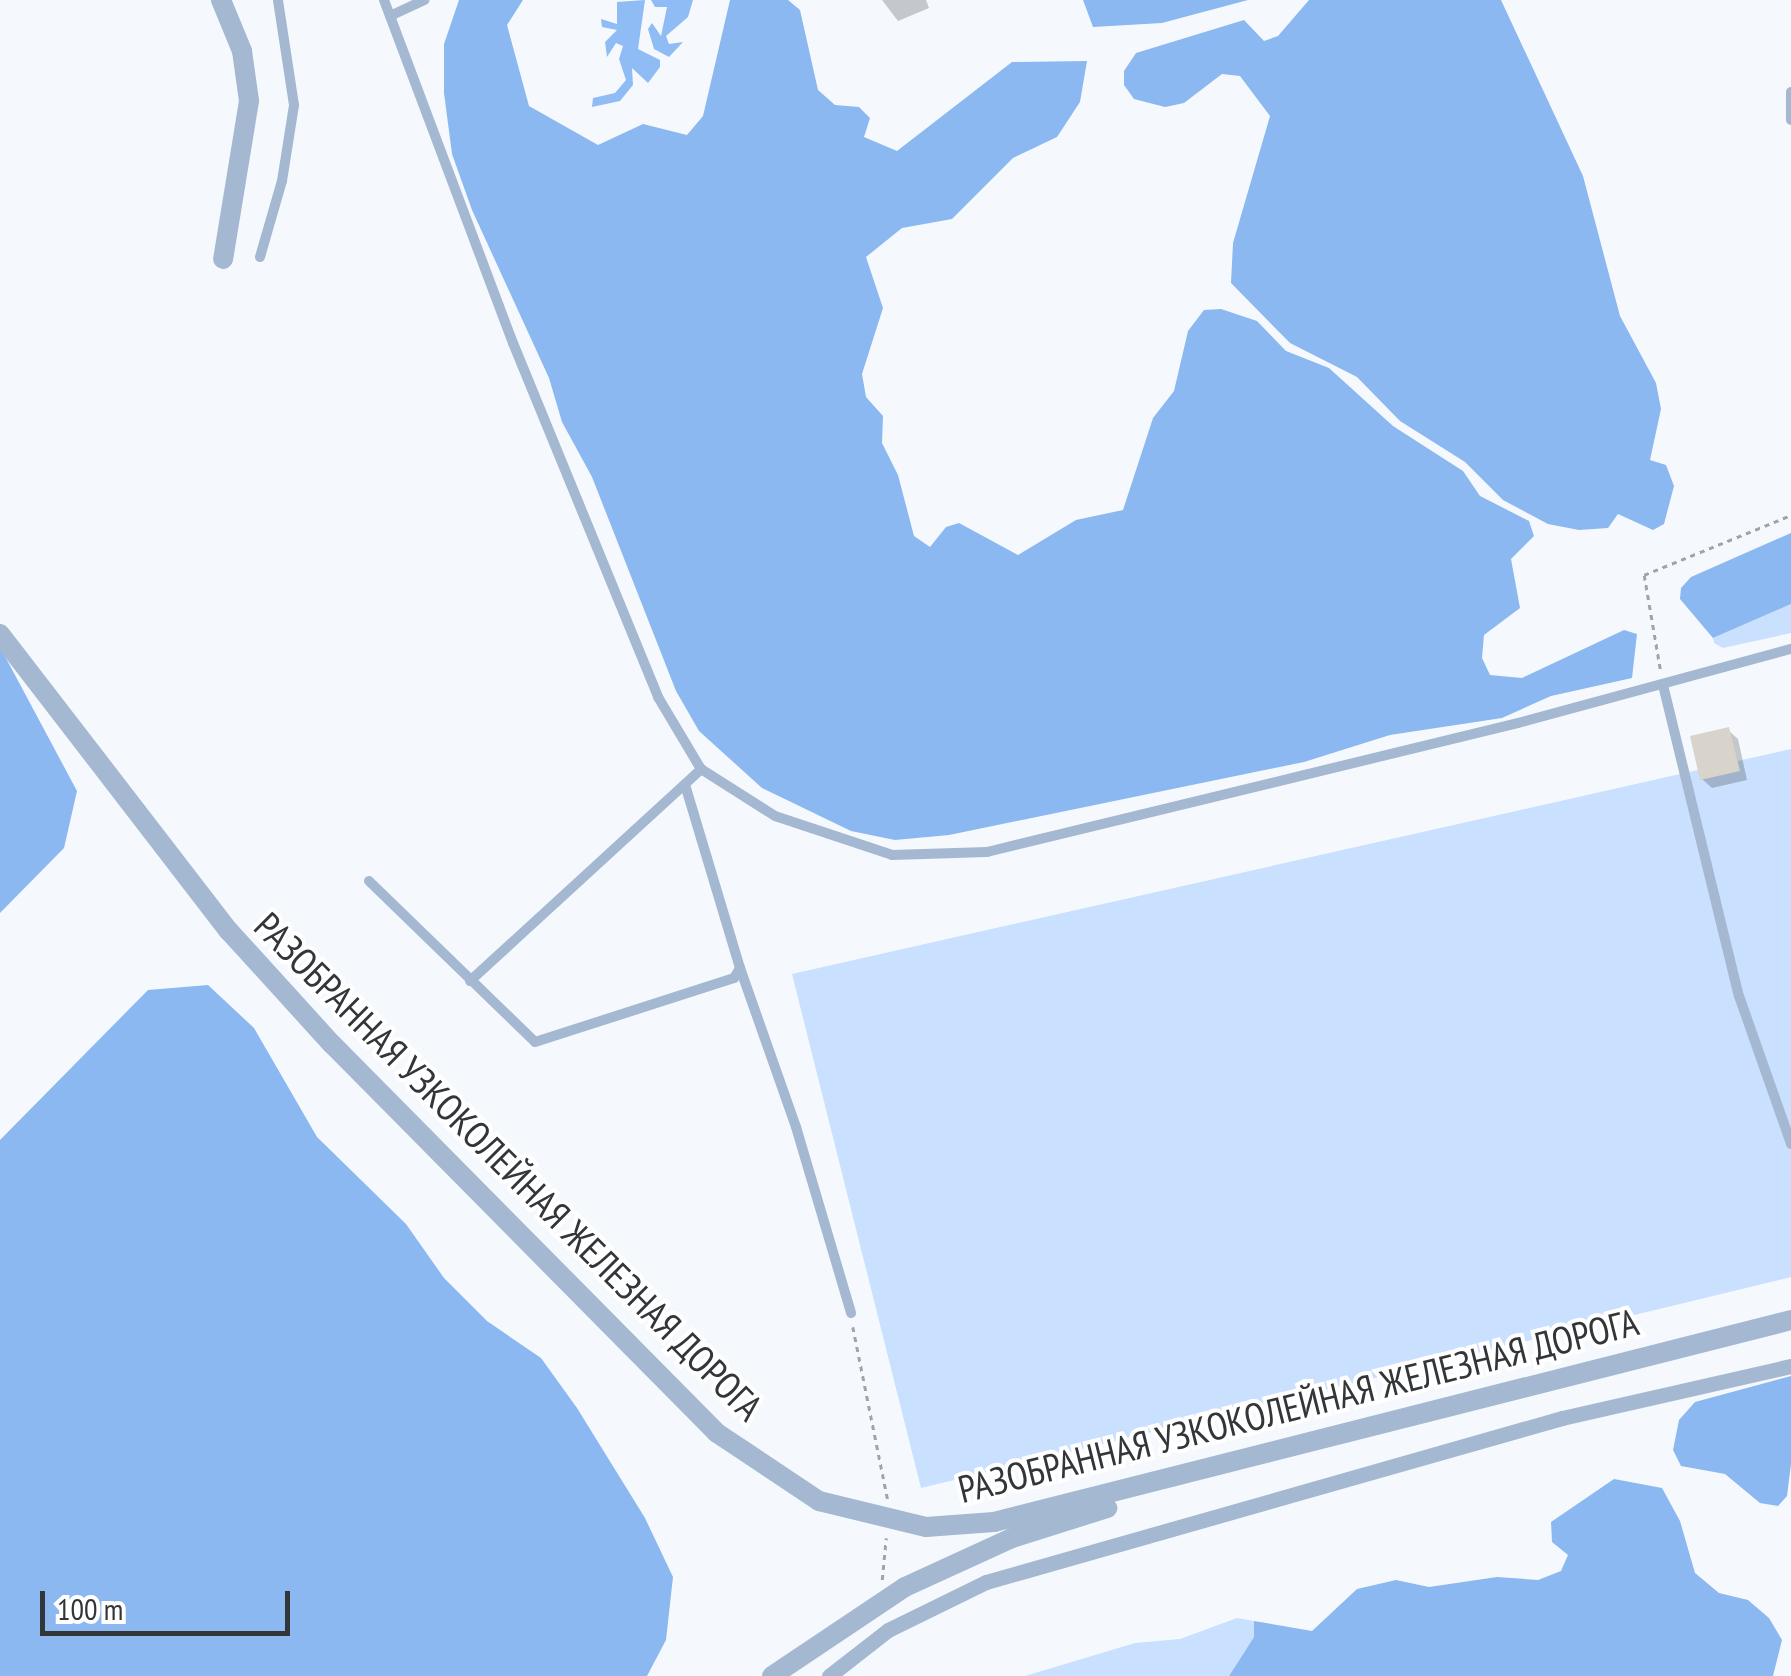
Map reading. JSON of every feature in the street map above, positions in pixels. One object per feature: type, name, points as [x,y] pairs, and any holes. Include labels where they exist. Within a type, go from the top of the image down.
[{"type":"street","points":[[222,0],[242,51],[249,101],[224,259]]},
{"type":"street","name":"РАЗОБРАННАЯ УЗКОКОЛЕЙНАЯ ЖЕЛЕЗНАЯ ДОРОГА","points":[[0,634],[228,931],[703,1419],[756,1463],[819,1501],[926,1527],[994,1522],[1791,1320]]},
{"type":"street","points":[[772,1676],[882,1600],[1012,1538],[1091,1512],[1791,1334]]},
{"type":"street","points":[[829,1676],[888,1630],[986,1582],[1526,1428],[1791,1366]]},
{"type":"lane","points":[[260,256],[282,182],[294,105],[278,0]]},
{"type":"lane","points":[[384,0],[615,602],[658,697],[702,770],[775,816],[840,843],[892,855],[943,856],[1064,834],[1662,685],[1791,648]]},
{"type":"lane","points":[[390,16],[424,0]]},
{"type":"lane","points":[[1791,92],[1791,120]]},
{"type":"lane","points":[[1662,685],[1740,996],[1791,1144]]},
{"type":"lane","points":[[470,981],[702,770]]},
{"type":"lane","points":[[684,785],[740,968],[796,1126],[851,1314]]},
{"type":"lane","points":[[369,881],[535,1042],[734,978],[740,968]]},
{"type":"path","points":[[1662,685],[1644,575],[1791,515]]},
{"type":"path","points":[[851,1314],[884,1472],[887,1520],[882,1600]]},
{"type":"shaded area","points":[[459,0],[523,0],[507,25],[529,106],[598,145],[643,124],[687,135],[703,116],[730,0],[788,0],[800,10],[818,90],[835,105],[859,107],[870,118],[864,137],[897,151],[1012,62],[1087,61],[1080,102],[1057,137],[1013,158],[952,219],[902,228],[866,257],[883,308],[862,374],[866,397],[883,416],[882,443],[898,475],[914,536],[930,547],[946,527],[959,523],[1018,555],[1076,520],[1123,510],[1153,418],[1174,391],[1188,331],[1204,310],[1221,309],[1257,321],[1286,351],[1329,368],[1393,426],[1463,471],[1480,496],[1529,521],[1534,536],[1511,559],[1520,608],[1484,635],[1482,658],[1490,675],[1522,678],[1624,630],[1637,634],[1632,678],[1551,696],[1502,718],[1390,735],[1304,762],[949,835],[895,840],[851,831],[762,788],[699,731],[676,691],[592,477],[562,422],[549,378],[472,210],[452,154],[444,93],[444,44]]},
{"type":"shaded area","points":[[645,0],[638,49],[660,60],[660,67],[648,83],[632,68],[633,85],[620,101],[592,107],[593,98],[615,93],[626,80],[619,59],[623,46],[616,43],[607,57],[605,42],[617,30],[602,27],[601,19],[617,24],[617,2]]},
{"type":"shaded area","points":[[651,0],[693,0],[688,17],[666,36],[669,44],[683,42],[669,57],[654,49],[648,29],[652,23],[661,36],[667,7],[655,7]]},
{"type":"shaded area","points":[[1083,0],[1248,0],[1162,23],[1093,27]]},
{"type":"shaded area","points":[[1309,0],[1501,0],[1583,176],[1620,316],[1656,383],[1661,409],[1650,460],[1666,465],[1674,486],[1664,524],[1653,530],[1618,514],[1608,528],[1579,530],[1548,524],[1503,500],[1465,462],[1400,421],[1357,377],[1290,343],[1231,283],[1233,243],[1270,116],[1240,76],[1222,74],[1184,103],[1165,107],[1134,99],[1124,85],[1124,71],[1136,53],[1244,20],[1264,41],[1278,36]]},
{"type":"shaded area","points":[[1791,533],[1791,604],[1713,638],[1680,599],[1681,588],[1691,577]]},
{"type":"shaded area","points":[[1791,604],[1791,633],[1723,648],[1714,643],[1713,638]]},
{"type":"shaded area","points":[[0,647],[77,791],[64,848],[0,913]]},
{"type":"shaded area","points":[[1791,749],[1791,1277],[921,1488],[792,974]]},
{"type":"shaded area","points":[[208,985],[254,1028],[317,1137],[406,1224],[444,1278],[487,1321],[541,1358],[577,1408],[645,1518],[673,1577],[666,1640],[647,1676],[0,1676],[0,1140],[148,990]]},
{"type":"shaded area","points":[[1791,1376],[1791,1464],[1787,1496],[1778,1506],[1760,1503],[1725,1474],[1681,1466],[1673,1450],[1679,1420],[1695,1402]]},
{"type":"shaded area","points":[[1614,1479],[1662,1488],[1680,1521],[1695,1573],[1719,1593],[1748,1600],[1769,1618],[1782,1640],[1773,1676],[1229,1676],[1254,1637],[1254,1621],[1312,1631],[1357,1589],[1396,1580],[1429,1587],[1497,1577],[1538,1580],[1561,1571],[1568,1555],[1552,1542],[1551,1522]]},
{"type":"shaded area","points":[[1237,1618],[1254,1621],[1254,1637],[1229,1676],[1025,1676],[1135,1643],[1180,1639]]},
{"type":"building","points":[[1729,727],[1740,771],[1700,780],[1690,736]]}]
